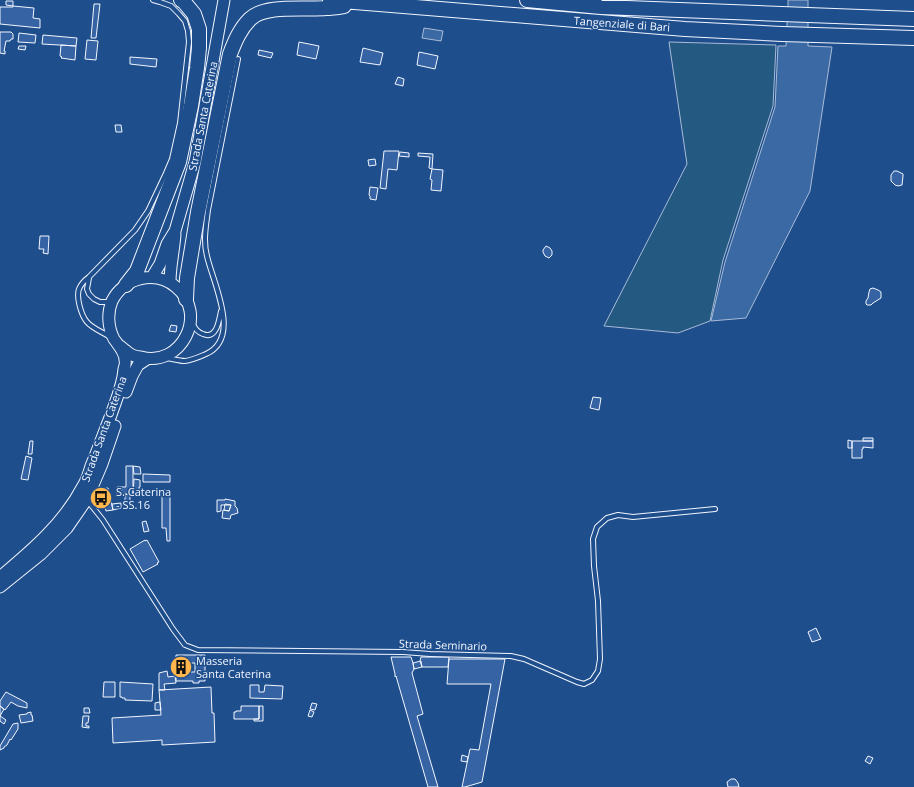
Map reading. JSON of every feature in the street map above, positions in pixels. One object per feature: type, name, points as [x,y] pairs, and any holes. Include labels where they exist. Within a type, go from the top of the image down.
[{"type":"highway","points":[[126,285],[137,271],[179,162],[191,106],[199,48],[199,28],[194,14],[181,0]]},
{"type":"highway","name":"Tangenziale di Bari","points":[[330,0],[685,29],[914,38]]},
{"type":"highway","name":"Tangenziale di Bari","points":[[527,0],[601,7],[914,19]]},
{"type":"highway","points":[[186,299],[187,278],[198,212],[230,54],[237,35],[251,18],[265,11],[368,4]]},
{"type":"street","name":"Strada Santa Caterina","points":[[170,282],[170,267],[175,231],[195,162],[224,0]]},
{"type":"street","name":"Strada Santa Caterina","points":[[152,277],[160,264],[167,244],[175,231]]},
{"type":"street","points":[[112,301],[118,292],[126,285],[138,279],[152,277],[170,282],[182,292],[190,308],[190,327],[186,338],[171,353],[161,358],[147,359],[132,355],[117,343]]},
{"type":"street","name":"Strada Santa Caterina","points":[[0,577],[22,559],[46,536],[70,508],[84,485],[98,451],[123,380],[126,360],[110,330],[109,311],[112,301]]},
{"type":"street","name":"Strada Santa Caterina","points":[[0,587],[41,554],[67,528],[87,499],[102,464],[132,376],[138,365],[147,359]]},
{"type":"lane","points":[[117,343],[87,322],[78,298],[79,289],[83,282],[135,230],[148,211],[172,158],[180,123],[189,42],[185,22],[179,14],[171,6],[153,0]]},
{"type":"lane","points":[[161,358],[184,361],[197,358],[211,352],[219,343],[223,334],[224,320],[222,308],[207,256],[205,228],[238,59]]},
{"type":"lane","points":[[89,277],[87,289],[89,294],[100,302],[112,301]]},
{"type":"lane","points":[[190,321],[195,329],[200,333],[204,335],[211,335],[218,326],[222,308]]},
{"type":"lane","name":"Strada Seminario","points":[[87,499],[103,520],[173,629],[185,645],[198,650],[402,652],[511,656],[524,659],[584,684],[592,680],[598,671],[600,659],[598,601],[593,539],[597,527],[607,518],[618,515],[633,517],[715,509]]},
{"type":"shaded area","points":[[788,0],[808,0],[808,46],[832,47],[810,191],[746,318],[711,321],[725,262],[775,107],[778,46],[786,46]]},
{"type":"shaded area","points":[[424,28],[443,31],[441,41],[422,38]]},
{"type":"shaded area","points":[[669,42],[776,45],[773,106],[723,260],[710,321],[678,333],[604,326],[687,164]]},
{"type":"building","points":[[6,1],[13,1],[13,6],[6,5]]},
{"type":"building","points":[[94,4],[100,4],[96,38],[91,38]]},
{"type":"building","points":[[13,6],[34,8],[33,18],[40,19],[40,28],[0,24],[0,7]]},
{"type":"building","points":[[0,32],[11,32],[13,34],[13,39],[6,41],[4,51],[5,54],[0,53]]},
{"type":"building","points":[[19,33],[36,35],[35,43],[18,42]]},
{"type":"building","points":[[43,35],[77,38],[76,46],[42,44]]},
{"type":"building","points":[[87,40],[98,41],[96,60],[85,59]]},
{"type":"building","points":[[299,42],[319,46],[316,59],[297,55]]},
{"type":"building","points":[[61,45],[76,46],[75,60],[61,58]]},
{"type":"building","points":[[19,46],[26,46],[25,50],[18,49]]},
{"type":"building","points":[[363,48],[383,53],[380,65],[360,62]]},
{"type":"building","points":[[259,50],[273,53],[271,58],[258,55]]},
{"type":"building","points":[[419,52],[438,56],[435,69],[417,65]]},
{"type":"building","points":[[130,57],[157,59],[156,67],[130,64]]},
{"type":"building","points":[[398,77],[404,79],[403,86],[395,84]]},
{"type":"building","points":[[115,125],[121,125],[122,132],[116,132]]},
{"type":"building","points":[[384,151],[399,151],[397,170],[388,169],[386,189],[380,188]]},
{"type":"building","points":[[400,152],[409,153],[409,157],[399,156]]},
{"type":"building","points":[[418,153],[433,154],[432,169],[429,168],[430,157],[418,156]]},
{"type":"building","points":[[375,159],[376,165],[369,166],[368,160]]},
{"type":"building","points":[[432,169],[443,170],[441,191],[431,190],[432,180],[430,179]]},
{"type":"building","points":[[894,171],[903,174],[902,185],[895,185],[891,181],[891,175]]},
{"type":"building","points":[[370,187],[378,188],[376,200],[370,199]]},
{"type":"building","points":[[40,236],[49,236],[48,254],[43,253],[44,249],[39,249]]},
{"type":"building","points":[[546,246],[552,251],[552,255],[549,258],[545,256],[543,252]]},
{"type":"building","points":[[873,288],[881,292],[881,298],[871,305],[867,305],[866,301],[870,289]]},
{"type":"building","points":[[171,325],[177,326],[176,332],[169,331]]},
{"type":"building","points":[[593,397],[601,398],[599,410],[590,408]]},
{"type":"building","points":[[863,438],[873,438],[873,441],[863,441]]},
{"type":"building","points":[[848,440],[852,441],[852,448],[848,448]]},
{"type":"building","points":[[30,441],[33,441],[32,454],[28,454]]},
{"type":"building","points":[[852,441],[873,441],[873,448],[863,447],[862,458],[852,458]]},
{"type":"building","points":[[26,456],[32,458],[28,480],[21,479]]},
{"type":"building","points":[[126,466],[133,466],[133,495],[121,494],[122,487],[126,487]]},
{"type":"building","points":[[133,466],[140,467],[141,474],[134,474]]},
{"type":"building","points":[[143,474],[170,475],[170,482],[143,482]]},
{"type":"building","points":[[134,479],[140,480],[139,495],[133,494]]},
{"type":"building","points":[[117,487],[122,487],[121,495],[117,495]]},
{"type":"building","points":[[108,488],[113,510],[106,511],[101,489]]},
{"type":"building","points":[[162,490],[170,490],[170,541],[167,541],[166,528],[162,528]]},
{"type":"building","points":[[125,494],[130,494],[130,506],[125,506]]},
{"type":"building","points":[[225,499],[235,501],[235,506],[237,508],[238,513],[231,515],[230,519],[222,518],[223,510],[229,511],[231,505],[221,505],[221,511],[217,512],[217,500]]},
{"type":"building","points":[[121,503],[121,508],[113,510],[112,504]]},
{"type":"building","points":[[225,504],[231,505],[229,511],[224,510]]},
{"type":"building","points":[[146,521],[149,531],[144,532],[142,522]]},
{"type":"building","points":[[147,540],[159,562],[143,572],[130,549]]},
{"type":"building","points":[[816,628],[821,639],[812,642],[808,632]]},
{"type":"building","name":"Masseria Santa Caterina","points":[[176,655],[205,655],[205,681],[193,683],[193,681],[176,681]],"holes":[[[186,663],[195,663],[195,672],[186,672]]]},
{"type":"building","points":[[391,657],[411,657],[414,669],[412,673],[423,714],[417,716],[438,787],[428,787],[396,676],[395,677]]},
{"type":"building","points":[[421,657],[449,657],[448,667],[422,667],[420,661]]},
{"type":"building","points":[[449,659],[505,659],[482,782],[465,787],[462,787],[470,749],[479,750],[491,684],[447,684]]},
{"type":"building","points":[[421,661],[422,667],[414,669],[413,663]]},
{"type":"building","points":[[167,671],[168,677],[175,676],[176,683],[164,684],[165,690],[159,690],[159,673]]},
{"type":"building","points":[[206,672],[211,672],[212,677],[206,677]]},
{"type":"building","points":[[104,682],[115,682],[115,697],[103,697]]},
{"type":"building","points":[[120,682],[153,684],[152,701],[125,700],[125,698],[120,697]]},
{"type":"building","points":[[250,685],[259,685],[259,692],[264,692],[265,685],[283,686],[282,699],[250,698]]},
{"type":"building","points":[[211,687],[215,742],[162,745],[162,740],[113,743],[112,718],[161,715],[159,690]]},
{"type":"building","points":[[6,692],[27,703],[27,708],[18,706],[11,702],[5,710],[0,706],[0,701]]},
{"type":"building","points":[[160,702],[161,710],[155,710],[155,703]]},
{"type":"building","points":[[312,703],[317,704],[315,710],[310,709]]},
{"type":"building","points":[[0,706],[4,709],[0,716]]},
{"type":"building","points":[[241,706],[259,706],[259,719],[234,719],[234,712],[241,711]]},
{"type":"building","points":[[259,706],[263,706],[263,721],[254,721],[254,719],[259,719]]},
{"type":"building","points":[[84,708],[89,708],[90,713],[84,713]]},
{"type":"building","points":[[310,710],[314,712],[312,717],[308,716]]},
{"type":"building","points":[[31,712],[33,721],[21,723],[19,715]]},
{"type":"building","points":[[0,716],[6,720],[4,724],[0,721]]},
{"type":"building","points":[[83,716],[89,716],[86,726],[89,726],[89,728],[82,727]]},
{"type":"building","points":[[18,723],[18,729],[11,740],[10,739],[7,745],[0,750],[0,746],[13,724]]},
{"type":"building","points":[[462,755],[468,757],[467,762],[461,761]]},
{"type":"building","points":[[868,756],[873,758],[870,764],[865,761]]},
{"type":"building","points":[[731,779],[735,779],[739,787],[728,787],[727,782]]},
{"type":"place","name":"S. Caterina - SS.16","points":[[101,498]]},
{"type":"place","name":"Masseria Santa Caterina","points":[[181,667]]}]
